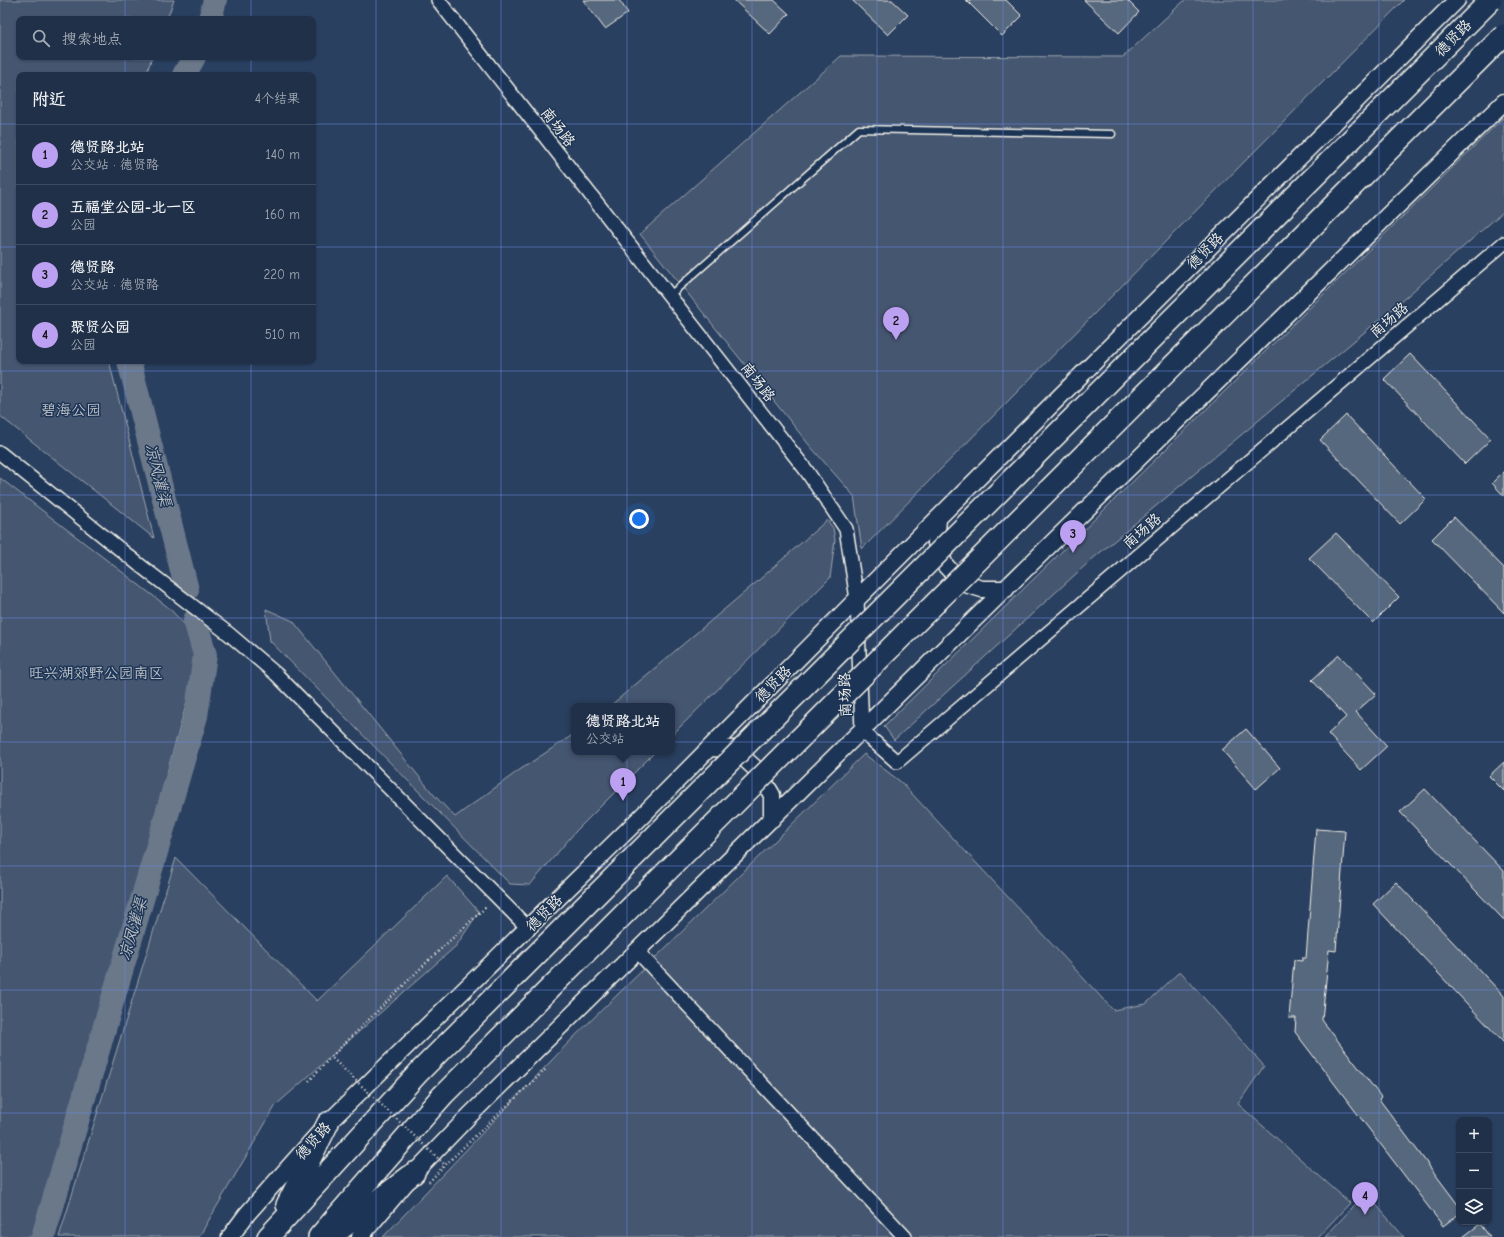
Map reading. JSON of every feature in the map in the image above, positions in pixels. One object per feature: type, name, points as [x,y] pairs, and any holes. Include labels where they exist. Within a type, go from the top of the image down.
[{"type":"highway","name":"德贤路","points":[[272,1232],[420,1071],[1491,0]]},
{"type":"highway","points":[[319,1237],[442,1096],[1504,35]]},
{"type":"highway","points":[[272,1232],[328,1123]]},
{"type":"highway","points":[[331,1237],[421,1178]]},
{"type":"street","name":"南场路","points":[[438,0],[806,470],[846,529],[857,599],[862,731],[897,762],[1504,243]]},
{"type":"street","name":"德贤路","points":[[230,1237],[247,1214],[328,1123],[529,929],[1457,0]]},
{"type":"street","points":[[360,1237],[421,1178],[469,1116],[1504,102]]},
{"type":"street","points":[[0,453],[142,567],[229,634],[276,674],[529,929]]},
{"type":"street","points":[[938,519],[936,543],[945,565],[962,583],[982,589],[1006,589]]},
{"type":"street","points":[[710,748],[734,749],[757,770],[772,795],[772,819]]},
{"type":"street","points":[[637,951],[905,1237]]},
{"type":"lane","points":[[670,296],[860,129],[1112,134]]},
{"type":"path","points":[[429,960],[486,907]]},
{"type":"path","points":[[309,1081],[331,1057]]},
{"type":"path","points":[[421,1178],[445,1165]]},
{"type":"green space","name":"碧海公园","points":[[0,0],[174,0],[168,16],[16,16],[16,60],[151,60],[147,72],[16,72],[16,364],[110,364],[154,538],[0,416]]},
{"type":"green space","points":[[1185,0],[1404,0],[862,549],[854,496],[810,446],[640,234],[841,56],[1123,57]]},
{"type":"green space","points":[[1504,117],[1504,211],[1397,305],[1090,561],[894,740],[884,726]]},
{"type":"green space","name":"旺兴湖郊野公园南区","points":[[0,478],[169,608],[188,628],[197,655],[193,680],[77,1093],[32,1237],[0,1237]]},
{"type":"green space","points":[[827,520],[833,528],[835,540],[830,578],[675,732],[675,703],[614,703],[759,580]]},
{"type":"green space","points":[[266,609],[293,621],[434,795],[455,817],[518,771],[571,736],[571,755],[652,755],[576,831],[530,885],[510,884],[270,641]]},
{"type":"green space","points":[[864,754],[901,782],[1113,1010],[1146,1004],[1180,971],[1264,1066],[1238,1104],[1350,1203],[1318,1237],[383,1237],[572,1039]]},
{"type":"green space","points":[[176,858],[317,1001],[447,876],[479,912],[456,946],[276,1105],[199,1237],[59,1237]]},
{"type":"green space","points":[[1366,1193],[1404,1237],[1325,1237]]},
{"type":"building","points":[[583,0],[619,0],[628,13],[605,29]]},
{"type":"building","points":[[734,0],[774,0],[789,14],[770,34]]},
{"type":"building","points":[[852,0],[892,0],[908,15],[888,35]]},
{"type":"building","points":[[966,0],[1006,0],[1022,16],[1002,36]]},
{"type":"building","points":[[1084,0],[1127,0],[1139,12],[1119,33]]},
{"type":"building","points":[[1410,354],[1491,439],[1465,464],[1384,379]]},
{"type":"building","points":[[1346,415],[1426,499],[1400,524],[1320,440]]},
{"type":"building","points":[[1504,471],[1504,496],[1492,483]]},
{"type":"building","points":[[1454,517],[1504,568],[1504,613],[1432,539]]},
{"type":"building","points":[[1336,533],[1399,597],[1373,623],[1309,558]]},
{"type":"building","points":[[1339,655],[1376,694],[1356,712],[1387,746],[1361,770],[1328,734],[1346,717],[1312,680]]},
{"type":"building","points":[[1246,729],[1280,768],[1256,789],[1222,750]]},
{"type":"building","points":[[1504,762],[1504,791],[1489,776]]},
{"type":"building","points":[[1425,789],[1504,871],[1504,920],[1400,812]]},
{"type":"building","points":[[1316,829],[1345,831],[1336,951],[1329,950],[1322,1020],[1381,1097],[1379,1099],[1456,1202],[1456,1216],[1443,1226],[1295,1032],[1296,1018],[1289,1018],[1294,960],[1302,961],[1302,958],[1306,958]]},
{"type":"building","points":[[1396,882],[1504,996],[1504,1043],[1373,904]]},
{"type":"building","points":[[1481,1225],[1490,1237],[1463,1237]]},
{"type":"waterway","name":"凉风灌渠","points":[[211,16],[215,0]]},
{"type":"waterway","name":"凉风灌渠","points":[[186,72],[192,60]]},
{"type":"waterway","name":"凉风灌渠","points":[[130,364],[187,590]]},
{"type":"waterway","name":"凉凤灌渠","points":[[43,1237],[196,716],[205,655],[195,620]]},
{"type":"place","name":"五福堂公园-北一区","points":[[896,340]]},
{"type":"place","name":"德贤路","points":[[1073,553]]},
{"type":"place","name":"德贤路北站","points":[[623,801]]},
{"type":"place","name":"聚贤公园","points":[[1365,1215]]}]
